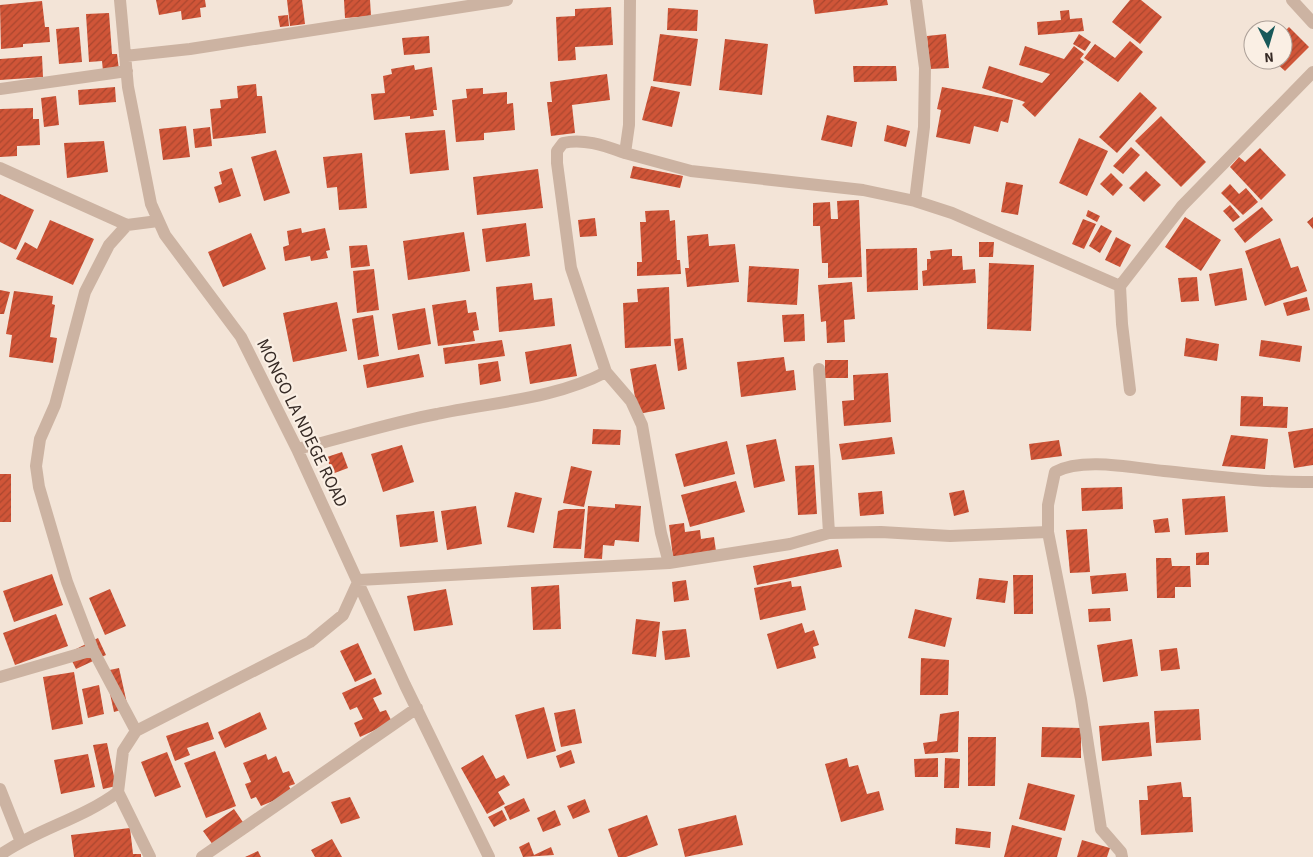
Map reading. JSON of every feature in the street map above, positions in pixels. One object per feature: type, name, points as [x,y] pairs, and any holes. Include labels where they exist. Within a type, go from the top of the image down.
[{"type":"street","name":"MONGO LA NDEGE ROAD","points":[[120,0],[127,71],[151,204],[158,221],[165,236],[241,337],[359,580],[483,854]]},
{"type":"street","points":[[125,56],[190,49],[438,6],[507,0]]},
{"type":"street","points":[[625,153],[629,125],[630,0]]},
{"type":"street","points":[[915,201],[924,127],[925,68],[916,0]]},
{"type":"street","points":[[1292,0],[1313,23]]},
{"type":"street","points":[[0,89],[127,71]]},
{"type":"street","points":[[1130,390],[1122,324],[1120,286],[1182,206],[1313,72]]},
{"type":"street","points":[[669,563],[661,533],[642,425],[631,401],[606,372],[571,268],[557,151],[563,143],[576,140],[604,146],[701,173],[863,190],[915,201],[952,213],[1120,286]]},
{"type":"street","points":[[0,168],[127,224],[158,221]]},
{"type":"street","points":[[127,224],[109,246],[85,292],[55,406],[40,439],[36,466],[39,487],[67,582],[93,650],[136,731]]},
{"type":"street","points":[[819,368],[829,533]]},
{"type":"street","points":[[297,449],[347,437],[380,426],[540,395],[587,381],[606,372]]},
{"type":"street","points":[[1122,857],[1121,852],[1101,829],[1081,699],[1048,532],[1048,505],[1055,472],[1066,466],[1111,466],[1257,480],[1313,482]]},
{"type":"street","points":[[150,857],[118,792],[123,751],[136,731],[310,642],[343,615],[359,580],[669,563],[790,544],[829,533],[881,532],[950,536],[1048,532]]},
{"type":"street","points":[[0,677],[93,650]]},
{"type":"street","points":[[202,857],[417,708]]},
{"type":"street","points":[[0,789],[2,799],[21,842]]},
{"type":"street","points":[[0,855],[38,832],[83,815],[118,792]]},
{"type":"building","points":[[156,0],[205,0],[206,7],[200,8],[201,17],[182,20],[181,11],[159,15]]},
{"type":"building","points":[[287,0],[302,0],[305,24],[290,26]]},
{"type":"building","points":[[344,0],[370,0],[371,16],[345,18]]},
{"type":"building","points":[[813,0],[887,0],[888,5],[815,14]]},
{"type":"building","points":[[1130,0],[1141,0],[1162,17],[1140,44],[1112,22]]},
{"type":"building","points":[[42,1],[45,27],[49,27],[50,42],[23,44],[23,47],[1,49],[0,5]]},
{"type":"building","points":[[611,7],[613,45],[575,47],[576,60],[558,61],[556,17],[575,16],[575,9]]},
{"type":"building","points":[[668,8],[698,10],[697,31],[667,30]]},
{"type":"building","points":[[1069,10],[1070,19],[1082,18],[1084,31],[1038,35],[1037,22],[1061,20],[1060,11]]},
{"type":"building","points":[[109,13],[112,54],[117,54],[119,70],[103,71],[102,61],[89,62],[86,14]]},
{"type":"building","points":[[288,15],[289,26],[280,27],[278,16]]},
{"type":"building","points":[[79,27],[82,62],[59,64],[56,29]]},
{"type":"building","points":[[1293,31],[1309,47],[1293,63]]},
{"type":"building","points":[[660,34],[698,39],[691,86],[653,81]]},
{"type":"building","points":[[946,34],[949,68],[930,69],[927,36]]},
{"type":"building","points":[[1079,34],[1091,42],[1085,51],[1073,44]]},
{"type":"building","points":[[429,36],[430,53],[404,55],[402,38]]},
{"type":"building","points":[[725,39],[768,44],[762,95],[719,90]]},
{"type":"building","points":[[1130,41],[1143,52],[1118,82],[1084,58],[1095,44],[1115,58]]},
{"type":"building","points":[[1025,46],[1064,59],[1074,46],[1084,54],[1080,59],[1084,62],[1035,117],[1022,105],[1025,102],[982,88],[989,66],[1042,83],[1050,74],[1019,65]]},
{"type":"building","points":[[42,56],[43,77],[0,80],[0,59]]},
{"type":"building","points":[[414,65],[415,70],[432,67],[437,110],[433,110],[434,116],[410,119],[410,116],[374,120],[371,94],[385,93],[383,76],[392,74],[391,69]]},
{"type":"building","points":[[853,66],[896,66],[897,81],[854,82]]},
{"type":"building","points":[[607,74],[610,100],[572,105],[575,133],[551,136],[547,102],[552,102],[550,82]]},
{"type":"building","points":[[256,84],[257,96],[262,96],[266,133],[213,139],[210,109],[221,108],[220,100],[238,98],[237,86]]},
{"type":"building","points":[[651,86],[680,92],[672,127],[642,120]]},
{"type":"building","points":[[115,87],[116,102],[79,105],[78,90]]},
{"type":"building","points":[[942,87],[1013,100],[1008,123],[1001,121],[998,132],[974,126],[970,144],[936,137],[941,110],[937,109]]},
{"type":"building","points":[[483,88],[483,94],[507,92],[507,104],[513,103],[515,130],[484,133],[484,140],[456,142],[452,100],[467,98],[466,89]]},
{"type":"building","points":[[1140,92],[1157,108],[1117,153],[1099,137]]},
{"type":"building","points":[[56,96],[59,125],[44,127],[41,98]]},
{"type":"building","points":[[33,108],[33,119],[39,119],[40,145],[17,146],[17,156],[0,157],[0,109]]},
{"type":"building","points":[[827,115],[857,122],[852,147],[821,140]]},
{"type":"building","points":[[1161,116],[1206,162],[1181,187],[1135,141]]},
{"type":"building","points":[[887,125],[910,131],[906,147],[884,141]]},
{"type":"building","points":[[186,126],[190,157],[163,160],[159,129]]},
{"type":"building","points":[[210,127],[212,146],[195,148],[193,129]]},
{"type":"building","points":[[445,130],[449,170],[410,174],[405,133]]},
{"type":"building","points":[[1079,138],[1108,151],[1087,196],[1059,183]]},
{"type":"building","points":[[104,141],[108,172],[67,178],[64,143]]},
{"type":"building","points":[[1131,147],[1140,155],[1123,174],[1113,166]]},
{"type":"building","points":[[1260,148],[1286,175],[1261,200],[1230,167],[1239,157],[1245,162]]},
{"type":"building","points":[[276,150],[290,193],[264,201],[251,157]]},
{"type":"building","points":[[362,153],[367,208],[339,210],[337,187],[327,188],[323,157]]},
{"type":"building","points":[[633,166],[683,176],[680,188],[630,178]]},
{"type":"building","points":[[232,168],[241,196],[219,203],[214,187],[222,184],[219,172]]},
{"type":"building","points":[[538,169],[543,208],[477,215],[473,177]]},
{"type":"building","points":[[1146,171],[1161,185],[1144,202],[1129,188]]},
{"type":"building","points":[[1111,173],[1123,185],[1113,196],[1100,184]]},
{"type":"building","points":[[1006,182],[1023,185],[1018,215],[1001,212]]},
{"type":"building","points":[[1230,184],[1239,194],[1246,188],[1258,202],[1243,215],[1221,193]]},
{"type":"building","points":[[0,194],[34,210],[16,250],[0,242]]},
{"type":"building","points":[[859,200],[862,277],[828,278],[828,263],[822,263],[820,226],[813,226],[813,203],[830,202],[831,219],[838,219],[837,201]]},
{"type":"building","points":[[1230,205],[1240,217],[1233,222],[1223,211]]},
{"type":"building","points":[[1262,207],[1273,220],[1245,243],[1234,229]]},
{"type":"building","points":[[669,210],[670,221],[675,220],[677,260],[680,260],[681,274],[637,276],[637,262],[642,262],[640,222],[646,222],[645,211]]},
{"type":"building","points":[[1088,210],[1100,216],[1097,222],[1086,216]]},
{"type":"building","points":[[1185,217],[1221,240],[1201,271],[1165,247]]},
{"type":"building","points":[[1313,217],[1313,229],[1307,222]]},
{"type":"building","points":[[595,218],[597,236],[580,237],[578,220]]},
{"type":"building","points":[[1083,219],[1096,224],[1084,249],[1072,244]]},
{"type":"building","points":[[50,220],[94,239],[73,285],[16,259],[25,242],[37,249]]},
{"type":"building","points":[[526,223],[530,256],[486,262],[482,229]]},
{"type":"building","points":[[1101,225],[1112,231],[1100,253],[1089,246]]},
{"type":"building","points":[[301,228],[302,233],[325,228],[330,250],[326,251],[328,258],[311,261],[310,256],[285,261],[283,247],[289,245],[287,231]]},
{"type":"building","points":[[464,232],[470,271],[408,280],[403,241]]},
{"type":"building","points":[[251,233],[266,269],[223,287],[208,252]]},
{"type":"building","points":[[708,234],[709,246],[735,244],[739,282],[687,287],[685,268],[689,268],[687,236]]},
{"type":"building","points":[[1116,237],[1131,245],[1120,267],[1105,260]]},
{"type":"building","points":[[1280,238],[1291,268],[1298,266],[1307,291],[1265,306],[1245,251]]},
{"type":"building","points":[[979,242],[994,242],[993,257],[979,257]]},
{"type":"building","points":[[367,245],[370,266],[351,268],[349,246]]},
{"type":"building","points":[[917,248],[918,290],[867,292],[866,249]]},
{"type":"building","points":[[952,249],[952,256],[962,256],[963,270],[975,269],[976,283],[923,286],[922,271],[927,270],[927,259],[931,259],[930,251]]},
{"type":"building","points":[[989,263],[1034,265],[1031,331],[987,329]]},
{"type":"building","points":[[749,266],[799,269],[797,305],[747,302]]},
{"type":"building","points":[[1242,268],[1247,300],[1215,306],[1209,274]]},
{"type":"building","points":[[374,269],[379,310],[357,313],[353,271]]},
{"type":"building","points":[[1197,277],[1199,301],[1181,302],[1178,278]]},
{"type":"building","points":[[852,282],[855,319],[844,320],[845,342],[827,343],[826,321],[821,322],[818,285]]},
{"type":"building","points":[[532,283],[534,300],[552,298],[555,326],[499,332],[496,287]]},
{"type":"building","points":[[669,287],[671,346],[625,348],[623,303],[638,302],[637,289]]},
{"type":"building","points":[[0,290],[10,292],[4,314],[0,314]]},
{"type":"building","points":[[14,291],[53,296],[52,304],[55,305],[50,337],[57,338],[53,363],[9,357],[12,335],[6,334]]},
{"type":"building","points":[[1307,297],[1310,310],[1287,316],[1283,303]]},
{"type":"building","points":[[466,300],[468,313],[476,312],[479,330],[473,331],[475,341],[438,346],[432,305]]},
{"type":"building","points":[[337,302],[347,351],[293,362],[283,313]]},
{"type":"building","points":[[425,308],[431,344],[398,350],[392,314]]},
{"type":"building","points":[[804,314],[805,341],[784,342],[782,315]]},
{"type":"building","points":[[373,315],[379,356],[358,360],[352,319]]},
{"type":"building","points":[[683,338],[687,369],[678,371],[674,339]]},
{"type":"building","points":[[1186,338],[1219,344],[1217,361],[1184,356]]},
{"type":"building","points":[[502,340],[505,356],[445,364],[443,348]]},
{"type":"building","points":[[1261,340],[1302,346],[1300,362],[1259,356]]},
{"type":"building","points":[[571,344],[577,376],[530,384],[525,352]]},
{"type":"building","points":[[419,354],[424,377],[367,388],[363,365]]},
{"type":"building","points":[[784,357],[786,371],[794,370],[796,390],[741,397],[737,362]]},
{"type":"building","points":[[825,360],[848,360],[848,378],[825,378]]},
{"type":"building","points":[[498,361],[501,381],[480,385],[478,364]]},
{"type":"building","points":[[656,364],[665,409],[638,414],[630,369]]},
{"type":"building","points":[[888,373],[891,422],[844,426],[842,401],[854,400],[853,375]]},
{"type":"building","points":[[1241,396],[1263,397],[1263,406],[1288,407],[1287,428],[1240,426]]},
{"type":"building","points":[[1313,428],[1313,465],[1294,468],[1288,432]]},
{"type":"building","points":[[593,429],[621,430],[620,445],[592,444]]},
{"type":"building","points":[[1231,435],[1268,439],[1265,469],[1222,466]]},
{"type":"building","points":[[892,437],[895,454],[842,460],[839,444]]},
{"type":"building","points":[[776,439],[785,481],[754,488],[746,445]]},
{"type":"building","points":[[1059,440],[1062,456],[1031,460],[1029,444]]},
{"type":"building","points":[[727,441],[735,474],[684,487],[675,454]]},
{"type":"building","points":[[402,445],[414,482],[383,492],[371,454]]},
{"type":"building","points":[[342,452],[348,468],[332,474],[327,457]]},
{"type":"building","points":[[814,465],[817,514],[798,515],[795,466]]},
{"type":"building","points":[[571,466],[592,471],[584,507],[563,503]]},
{"type":"building","points":[[0,474],[11,474],[11,522],[0,522]]},
{"type":"building","points":[[736,481],[745,512],[690,527],[681,495]]},
{"type":"building","points":[[1122,487],[1123,509],[1082,511],[1081,488]]},
{"type":"building","points":[[964,490],[969,512],[954,516],[949,493]]},
{"type":"building","points":[[882,491],[884,514],[860,516],[858,493]]},
{"type":"building","points":[[515,492],[542,498],[534,533],[507,527]]},
{"type":"building","points":[[1225,496],[1228,532],[1185,535],[1182,499]]},
{"type":"building","points":[[615,504],[641,506],[639,542],[615,540],[614,546],[603,545],[602,559],[584,558],[588,506],[615,508]]},
{"type":"building","points":[[476,506],[482,544],[447,550],[441,511]]},
{"type":"building","points":[[585,509],[581,549],[553,548],[558,511]]},
{"type":"building","points":[[434,511],[438,542],[400,547],[396,515]]},
{"type":"building","points":[[1168,518],[1170,532],[1155,533],[1153,520]]},
{"type":"building","points":[[684,523],[685,532],[700,530],[701,539],[714,537],[716,551],[673,557],[669,525]]},
{"type":"building","points":[[1087,529],[1090,572],[1070,573],[1066,530]]},
{"type":"building","points":[[838,549],[842,567],[757,585],[753,566]]},
{"type":"building","points":[[1209,552],[1209,565],[1196,565],[1196,553]]},
{"type":"building","points":[[1156,558],[1171,558],[1172,566],[1190,566],[1191,587],[1175,587],[1175,598],[1157,598]]},
{"type":"building","points":[[1126,573],[1128,591],[1092,594],[1090,576]]},
{"type":"building","points":[[52,574],[63,605],[14,622],[3,591]]},
{"type":"building","points":[[1013,575],[1033,575],[1033,614],[1014,614]]},
{"type":"building","points":[[979,578],[1008,581],[1005,603],[976,599]]},
{"type":"building","points":[[686,580],[689,600],[674,602],[672,582]]},
{"type":"building","points":[[791,581],[792,587],[801,586],[806,610],[760,620],[754,588]]},
{"type":"building","points":[[559,585],[561,629],[533,630],[531,587]]},
{"type":"building","points":[[110,589],[126,626],[105,635],[89,598]]},
{"type":"building","points":[[446,589],[453,625],[414,631],[407,596]]},
{"type":"building","points":[[1110,608],[1111,621],[1089,622],[1088,609]]},
{"type":"building","points":[[915,609],[952,618],[945,647],[908,638]]},
{"type":"building","points":[[56,614],[68,646],[15,665],[3,633]]},
{"type":"building","points":[[636,619],[660,622],[656,657],[632,654]]},
{"type":"building","points":[[802,623],[805,633],[814,630],[819,645],[813,647],[816,658],[777,669],[767,634]]},
{"type":"building","points":[[686,629],[690,657],[665,660],[662,631]]},
{"type":"building","points":[[98,638],[106,655],[76,669],[68,653]]},
{"type":"building","points":[[1132,639],[1138,676],[1103,682],[1097,645]]},
{"type":"building","points":[[358,643],[372,674],[355,682],[340,651]]},
{"type":"building","points":[[1177,648],[1180,669],[1161,671],[1159,650]]},
{"type":"building","points":[[921,658],[949,660],[948,695],[920,695]]},
{"type":"building","points":[[119,668],[128,708],[114,712],[105,671]]},
{"type":"building","points":[[74,672],[83,724],[52,730],[43,677]]},
{"type":"building","points":[[375,678],[382,694],[373,698],[380,712],[386,710],[392,722],[360,737],[354,723],[363,719],[357,707],[350,710],[342,693]]},
{"type":"building","points":[[99,685],[104,714],[88,718],[82,689]]},
{"type":"building","points":[[544,707],[556,751],[527,759],[515,715]]},
{"type":"building","points":[[575,709],[582,743],[561,747],[554,713]]},
{"type":"building","points":[[1199,709],[1201,740],[1156,743],[1154,711]]},
{"type":"building","points":[[959,711],[958,752],[925,754],[923,743],[937,741],[940,714]]},
{"type":"building","points":[[260,712],[267,729],[225,748],[218,732]]},
{"type":"building","points":[[208,722],[214,739],[187,748],[190,755],[175,761],[166,736]]},
{"type":"building","points":[[1149,722],[1152,756],[1102,761],[1099,726]]},
{"type":"building","points":[[1042,727],[1081,728],[1081,758],[1041,757]]},
{"type":"building","points":[[968,737],[996,737],[995,786],[968,786]]},
{"type":"building","points":[[107,743],[116,786],[103,789],[93,745]]},
{"type":"building","points":[[571,750],[575,763],[560,768],[556,756]]},
{"type":"building","points":[[215,751],[236,806],[206,818],[184,763]]},
{"type":"building","points":[[167,752],[181,787],[155,797],[141,762]]},
{"type":"building","points":[[88,754],[95,787],[61,794],[54,760]]},
{"type":"building","points":[[266,754],[268,760],[276,756],[283,773],[289,771],[295,784],[289,786],[292,793],[261,806],[256,797],[251,799],[245,784],[251,782],[243,763]]},
{"type":"building","points":[[483,755],[496,779],[504,775],[510,785],[498,792],[505,804],[487,814],[461,768]]},
{"type":"building","points":[[847,758],[849,767],[858,765],[867,794],[879,791],[884,810],[841,822],[825,764]]},
{"type":"building","points":[[938,758],[938,777],[915,777],[914,759]]},
{"type":"building","points":[[945,758],[960,759],[959,788],[944,788]]},
{"type":"building","points":[[1181,782],[1183,797],[1191,797],[1193,832],[1141,835],[1139,800],[1148,800],[1147,786]]},
{"type":"building","points":[[1028,783],[1075,795],[1065,831],[1019,819]]},
{"type":"building","points":[[350,797],[360,818],[341,824],[331,802]]},
{"type":"building","points":[[524,798],[530,811],[510,820],[504,807]]},
{"type":"building","points":[[585,799],[590,812],[573,819],[567,806]]},
{"type":"building","points":[[234,809],[249,831],[218,852],[203,831]]},
{"type":"building","points":[[502,810],[507,820],[494,827],[488,817]]},
{"type":"building","points":[[555,810],[561,825],[543,832],[537,818]]},
{"type":"building","points":[[647,815],[658,845],[626,857],[618,857],[608,829]]},
{"type":"building","points":[[736,815],[743,845],[685,857],[678,829]]},
{"type":"building","points":[[1012,825],[1062,838],[1057,857],[1004,857]]},
{"type":"building","points":[[130,828],[133,854],[141,854],[141,857],[74,857],[71,835]]},
{"type":"building","points":[[956,828],[991,832],[990,848],[955,844]]},
{"type":"building","points":[[332,839],[342,857],[315,857],[311,850]]},
{"type":"building","points":[[1082,840],[1110,848],[1107,857],[1077,857]]},
{"type":"building","points":[[529,842],[534,855],[551,847],[554,855],[523,857],[519,847]]},
{"type":"building","points":[[258,851],[261,857],[245,857]]}]
